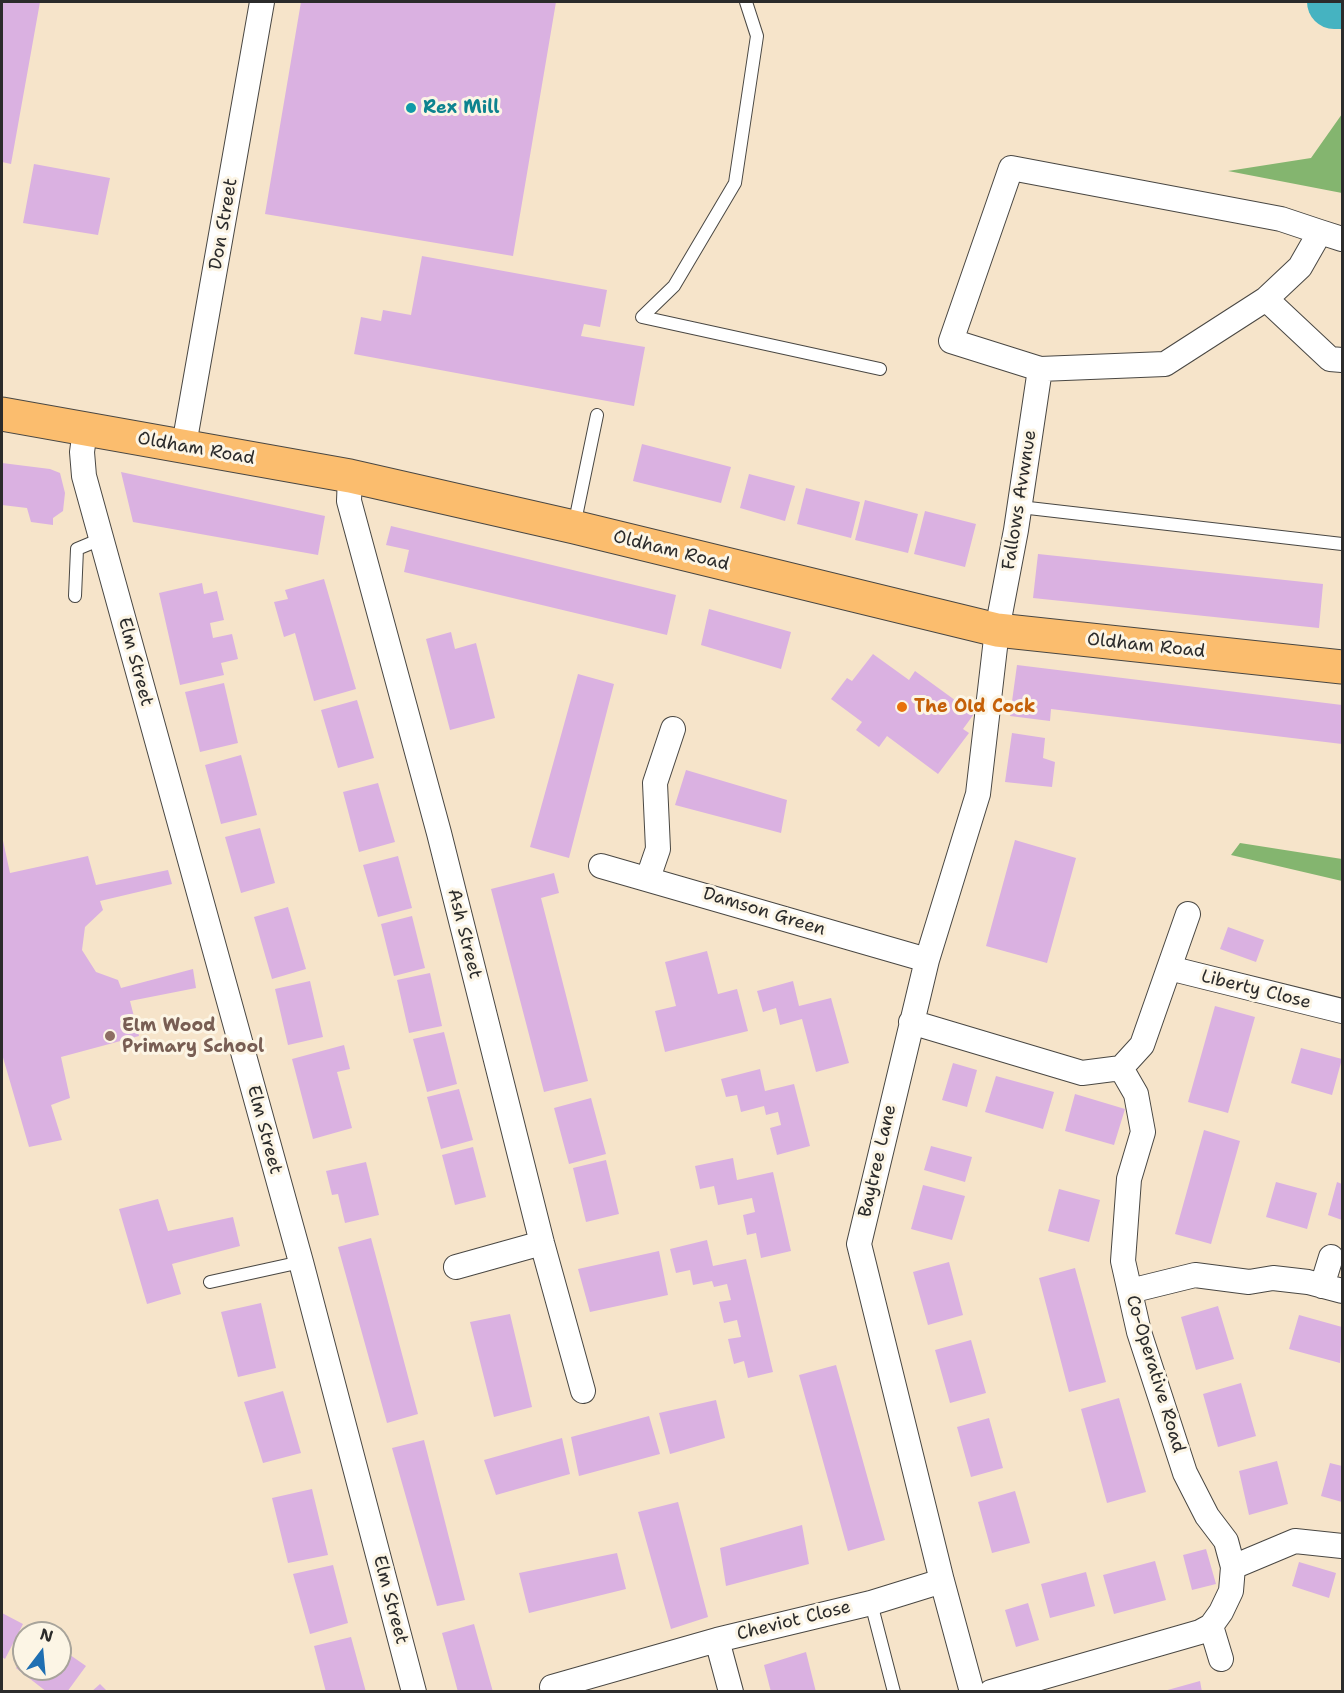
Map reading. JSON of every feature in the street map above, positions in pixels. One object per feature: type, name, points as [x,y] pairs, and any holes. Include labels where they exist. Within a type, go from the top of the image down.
[{"type":"main road","name":"Oldham Road","points":[[2,414],[350,476],[574,527],[997,630],[1342,667]]},
{"type":"street","name":"Don Street","points":[[184,445],[262,2]]},
{"type":"street","points":[[1011,168],[1281,219],[1331,236],[1266,299],[1165,364],[1040,369],[951,341],[1011,168]]},
{"type":"street","points":[[1266,299],[1330,359],[1342,360]]},
{"type":"street","name":"Fallows Avwnue","points":[[997,630],[1020,507],[1040,369]]},
{"type":"street","name":"Elm Street","points":[[85,430],[82,464],[101,539],[301,1262],[414,1692]]},
{"type":"street","name":"Ash Street","points":[[350,476],[349,501],[439,833],[542,1243],[583,1391]]},
{"type":"street","name":"Baytree Lane","points":[[972,1692],[942,1581],[859,1244],[927,960],[978,794],[997,630]]},
{"type":"street","points":[[648,878],[658,849],[655,783],[673,729]]},
{"type":"street","name":"Damson Green","points":[[601,866],[927,960]]},
{"type":"street","points":[[911,1022],[1082,1073],[1121,1068],[1142,1045],[1188,914]]},
{"type":"street","name":"Liberty Close","points":[[1169,968],[1342,1011]]},
{"type":"street","name":"Co-Operative Road","points":[[1121,1068],[1136,1094],[1143,1132],[1129,1179],[1123,1261],[1139,1332],[1185,1473],[1207,1516],[1226,1541],[1233,1567],[1231,1591],[1211,1626]]},
{"type":"street","points":[[456,1267],[542,1243]]},
{"type":"street","points":[[1130,1292],[1195,1275],[1249,1282],[1274,1278],[1332,1289],[1331,1257]]},
{"type":"street","points":[[1233,1567],[1295,1541],[1342,1546]]},
{"type":"street","name":"Cheviot Close","points":[[552,1687],[597,1683],[717,1640],[871,1603],[942,1581]]},
{"type":"street","points":[[991,1692],[1200,1632],[1211,1626],[1221,1659]]},
{"type":"street","name":"Cheviot Close","points":[[717,1640],[731,1692]]},
{"type":"lane","points":[[746,2],[757,36],[735,183],[674,286],[642,317],[880,369]]},
{"type":"lane","points":[[574,527],[597,416]]},
{"type":"lane","points":[[1020,507],[1342,544]]},
{"type":"lane","points":[[75,596],[77,549],[101,539]]},
{"type":"lane","points":[[210,1282],[301,1262]]},
{"type":"lane","name":"Cheviot Close","points":[[871,1603],[894,1692]]},
{"type":"green space","points":[[1342,114],[1342,193],[1228,171],[1311,158]]},
{"type":"green space","points":[[1240,843],[1342,859],[1342,881],[1231,855]]},
{"type":"building","points":[[2,2],[40,2],[11,164],[2,162]]},
{"type":"building","name":"Rex Mill","points":[[301,2],[556,2],[513,256],[265,214]]},
{"type":"building","points":[[34,164],[110,178],[98,235],[23,223]]},
{"type":"building","points":[[422,256],[607,290],[600,327],[584,324],[581,336],[645,347],[634,406],[354,354],[361,317],[381,321],[383,310],[411,315]]},
{"type":"building","points":[[642,444],[731,467],[721,503],[633,481]]},
{"type":"building","points":[[2,463],[50,469],[60,473],[65,493],[63,511],[53,518],[53,525],[31,522],[27,508],[2,505]]},
{"type":"building","points":[[121,472],[325,516],[318,555],[133,522]]},
{"type":"building","points":[[749,474],[795,486],[785,521],[740,508]]},
{"type":"building","points":[[806,488],[860,502],[851,538],[797,524]]},
{"type":"building","points":[[865,500],[918,514],[908,553],[855,540]]},
{"type":"building","points":[[925,511],[976,524],[965,567],[914,554]]},
{"type":"building","points":[[391,526],[676,595],[667,635],[404,572],[409,550],[386,545]]},
{"type":"building","points":[[1038,554],[1323,584],[1319,628],[1033,598]]},
{"type":"building","points":[[324,579],[356,689],[314,701],[295,633],[284,637],[274,602],[288,599],[285,590]]},
{"type":"building","points":[[202,583],[204,594],[217,591],[224,620],[210,623],[213,638],[232,634],[238,659],[221,663],[224,675],[180,685],[159,593]]},
{"type":"building","points":[[709,609],[791,632],[781,669],[701,645]]},
{"type":"building","points":[[451,632],[455,649],[476,643],[495,718],[450,730],[426,639]]},
{"type":"building","name":"The Old Cock","points":[[873,654],[909,680],[915,671],[974,714],[963,729],[969,733],[938,774],[887,736],[879,747],[856,730],[862,722],[831,699],[847,678],[852,681]]},
{"type":"building","points":[[1017,665],[1342,705],[1342,744],[1051,709],[1050,721],[1010,716]]},
{"type":"building","points":[[578,674],[614,684],[569,858],[530,847]]},
{"type":"building","points":[[224,683],[238,743],[200,752],[185,692]]},
{"type":"building","points":[[357,700],[374,758],[338,768],[321,710]]},
{"type":"building","points":[[1012,733],[1045,738],[1043,758],[1055,762],[1052,787],[1005,782]]},
{"type":"building","points":[[241,755],[257,815],[221,824],[205,765]]},
{"type":"building","points":[[686,770],[787,800],[781,833],[675,805]]},
{"type":"building","points":[[378,783],[395,842],[359,852],[343,792]]},
{"type":"building","points":[[260,828],[275,883],[241,893],[225,837]]},
{"type":"building","points":[[2,836],[10,873],[88,856],[96,885],[168,870],[172,884],[100,901],[103,910],[85,927],[82,950],[96,972],[118,980],[121,988],[193,969],[196,988],[130,1001],[139,1036],[61,1057],[70,1098],[51,1105],[62,1140],[29,1147],[2,1054]]},
{"type":"building","points":[[1015,840],[1076,858],[1047,963],[986,946]]},
{"type":"building","points":[[398,856],[412,908],[378,917],[363,865]]},
{"type":"building","points":[[554,873],[559,893],[541,898],[588,1081],[544,1092],[491,889]]},
{"type":"building","points":[[288,907],[306,969],[272,979],[254,917]]},
{"type":"building","points":[[412,916],[425,968],[394,976],[381,924]]},
{"type":"building","points":[[1228,927],[1264,940],[1256,962],[1220,949]]},
{"type":"building","points":[[707,951],[718,994],[737,989],[748,1031],[665,1052],[655,1011],[676,1006],[665,962]]},
{"type":"building","points":[[430,973],[442,1026],[409,1033],[397,980]]},
{"type":"building","points":[[310,981],[323,1037],[288,1045],[275,989]]},
{"type":"building","points":[[793,981],[799,1006],[831,998],[849,1063],[816,1072],[802,1019],[780,1025],[776,1008],[763,1012],[757,991]]},
{"type":"building","points":[[1215,1006],[1255,1017],[1228,1113],[1188,1102]]},
{"type":"building","points":[[444,1032],[457,1084],[427,1092],[413,1039]]},
{"type":"building","points":[[344,1045],[350,1069],[337,1072],[352,1128],[313,1139],[292,1059]]},
{"type":"building","points":[[1301,1048],[1342,1059],[1332,1095],[1291,1083]]},
{"type":"building","points":[[953,1063],[977,1070],[967,1107],[942,1100]]},
{"type":"building","points":[[760,1069],[765,1091],[794,1084],[810,1146],[777,1155],[770,1128],[781,1125],[778,1112],[766,1115],[764,1106],[741,1112],[737,1095],[726,1097],[721,1079]]},
{"type":"building","points":[[996,1076],[1054,1092],[1043,1129],[985,1112]]},
{"type":"building","points":[[459,1089],[473,1140],[441,1149],[427,1097]]},
{"type":"building","points":[[1075,1094],[1125,1109],[1114,1145],[1065,1131]]},
{"type":"building","points":[[591,1098],[606,1154],[569,1164],[554,1108]]},
{"type":"building","points":[[1204,1130],[1240,1141],[1211,1244],[1175,1234]]},
{"type":"building","points":[[931,1146],[972,1157],[965,1182],[924,1170]]},
{"type":"building","points":[[473,1147],[486,1197],[455,1205],[442,1155]]},
{"type":"building","points":[[733,1158],[737,1180],[773,1172],[791,1251],[761,1258],[756,1233],[747,1235],[743,1215],[755,1212],[752,1198],[718,1205],[714,1186],[700,1189],[695,1166]]},
{"type":"building","points":[[606,1160],[619,1214],[586,1222],[573,1168]]},
{"type":"building","points":[[366,1162],[379,1215],[345,1223],[338,1194],[332,1195],[326,1171]]},
{"type":"building","points":[[1276,1182],[1317,1193],[1307,1229],[1266,1217]]},
{"type":"building","points":[[1337,1182],[1342,1184],[1342,1220],[1328,1215]]},
{"type":"building","points":[[923,1185],[965,1196],[952,1240],[911,1229]]},
{"type":"building","points":[[1059,1189],[1100,1200],[1089,1242],[1048,1231]]},
{"type":"building","points":[[158,1199],[168,1231],[233,1217],[240,1246],[172,1264],[181,1294],[147,1304],[119,1209]]},
{"type":"building","points":[[371,1238],[418,1414],[387,1423],[338,1247]]},
{"type":"building","points":[[707,1240],[713,1266],[746,1259],[773,1372],[748,1378],[744,1361],[734,1364],[728,1339],[741,1337],[737,1320],[724,1323],[719,1302],[731,1300],[727,1284],[714,1287],[712,1281],[693,1285],[690,1270],[676,1273],[670,1249]]},
{"type":"building","points":[[659,1251],[668,1295],[590,1312],[578,1269]]},
{"type":"building","points":[[949,1262],[963,1315],[928,1325],[913,1272]]},
{"type":"building","points":[[1075,1268],[1106,1382],[1069,1392],[1039,1278]]},
{"type":"building","points":[[261,1303],[276,1368],[238,1377],[221,1312]]},
{"type":"building","points":[[1218,1306],[1234,1359],[1196,1370],[1181,1317]]},
{"type":"building","points":[[510,1314],[532,1407],[494,1417],[470,1322]]},
{"type":"building","points":[[1299,1315],[1342,1327],[1340,1363],[1289,1349]]},
{"type":"building","points":[[971,1340],[986,1393],[950,1403],[935,1350]]},
{"type":"building","points":[[836,1365],[885,1540],[848,1551],[799,1375]]},
{"type":"building","points":[[1241,1383],[1256,1436],[1218,1447],[1203,1394]]},
{"type":"building","points":[[283,1391],[301,1453],[263,1463],[244,1402]]},
{"type":"building","points":[[1119,1398],[1146,1492],[1107,1503],[1081,1409]]},
{"type":"building","points":[[716,1400],[725,1438],[670,1454],[659,1413]]},
{"type":"building","points":[[649,1416],[660,1454],[579,1476],[571,1437]]},
{"type":"building","points":[[989,1418],[1003,1468],[971,1477],[957,1427]]},
{"type":"building","points":[[562,1438],[570,1474],[496,1495],[484,1460]]},
{"type":"building","points":[[424,1440],[465,1600],[437,1606],[392,1448]]},
{"type":"building","points":[[1277,1461],[1288,1504],[1249,1515],[1239,1471]]},
{"type":"building","points":[[1330,1463],[1342,1466],[1342,1502],[1321,1496]]},
{"type":"building","points":[[312,1489],[328,1555],[288,1563],[272,1498]]},
{"type":"building","points":[[1015,1491],[1030,1543],[992,1553],[978,1502]]},
{"type":"building","points":[[678,1502],[708,1617],[671,1629],[638,1512]]},
{"type":"building","points":[[802,1525],[809,1564],[726,1586],[720,1548]]},
{"type":"building","points":[[1206,1549],[1216,1584],[1192,1590],[1183,1555]]},
{"type":"building","points":[[617,1553],[626,1589],[529,1613],[519,1573]]},
{"type":"building","points":[[1155,1561],[1166,1600],[1114,1614],[1103,1575]]},
{"type":"building","points":[[1299,1562],[1336,1573],[1329,1598],[1292,1586]]},
{"type":"building","points":[[333,1565],[348,1623],[310,1634],[293,1574]]},
{"type":"building","points":[[1086,1572],[1095,1606],[1050,1618],[1041,1584]]},
{"type":"building","points":[[1028,1603],[1039,1640],[1016,1647],[1005,1610]]},
{"type":"building","points":[[2,1613],[17,1621],[12,1621],[12,1645],[5,1659],[2,1657]]},
{"type":"building","points":[[474,1624],[493,1692],[458,1692],[442,1633]]},
{"type":"building","points":[[351,1637],[366,1692],[326,1692],[314,1646]]},
{"type":"building","points":[[806,1652],[816,1692],[771,1692],[764,1665]]},
{"type":"building","points":[[72,1656],[86,1666],[67,1692],[47,1692],[33,1681],[72,1681]]},
{"type":"building","points":[[1200,1681],[1202,1692],[1164,1692],[1164,1691]]},
{"type":"building","points":[[100,1684],[108,1692],[91,1692]]},
{"type":"waterway","points":[[1334,2],[1342,2]]},
{"type":"place","name":"Rex Mill","points":[[411,108]]},
{"type":"place","name":"The Old Cock","points":[[902,707]]},
{"type":"place","name":"Elm Wood Primary School","points":[[110,1036]]}]
